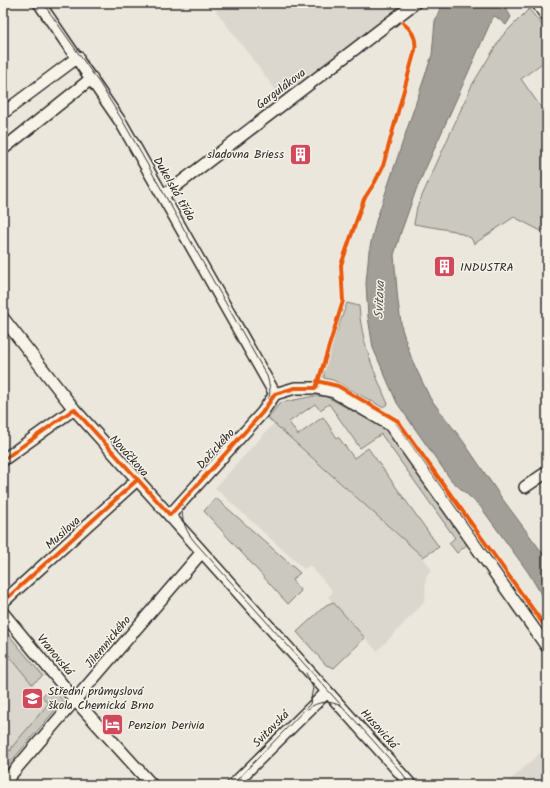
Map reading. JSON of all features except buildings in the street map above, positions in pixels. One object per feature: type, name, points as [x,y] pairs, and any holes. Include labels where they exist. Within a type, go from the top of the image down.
[{"type":"street","name":"Dukelská třída","points":[[40,3],[122,124],[275,394]]},
{"type":"street","name":"Gargulákova","points":[[163,196],[415,3]]},
{"type":"street","points":[[537,3],[547,17]]},
{"type":"street","points":[[3,113],[78,57]]},
{"type":"street","points":[[3,149],[92,78]]},
{"type":"street","name":"Nováčkova","points":[[3,318],[74,408],[327,692]]},
{"type":"street","points":[[275,394],[294,388],[316,388],[334,392],[390,425],[547,647]]},
{"type":"street","name":"Dačického","points":[[170,515],[262,413],[275,394]]},
{"type":"street","points":[[3,460],[74,408]]},
{"type":"street","points":[[525,487],[547,472]]},
{"type":"street","name":"Musilova","points":[[3,602],[137,480]]},
{"type":"street","name":"Jilemnického","points":[[3,784],[202,553]]},
{"type":"street","name":"Vranovská","points":[[3,612],[75,700],[152,785]]},
{"type":"street","name":"Svitavská","points":[[233,785],[327,692]]},
{"type":"street","name":"Husovická","points":[[327,692],[411,785]]},
{"type":"shaded area","points":[[210,3],[404,3],[281,97]]},
{"type":"shaded area","points":[[529,9],[547,31],[547,69],[542,63],[521,79],[547,116],[547,227],[541,231],[514,217],[474,244],[471,238],[455,231],[414,224],[417,207],[472,85],[502,36]]},
{"type":"shaded area","points":[[347,303],[359,306],[365,344],[388,404],[382,407],[333,380],[324,378],[324,366]]},
{"type":"shaded area","points":[[314,396],[325,396],[386,429],[468,544],[457,553],[449,543],[455,538],[381,434],[360,448],[329,404],[320,410],[315,404],[289,422],[298,435],[323,417],[337,438],[339,438],[354,458],[368,448],[439,547],[423,557],[268,418],[280,403]]},
{"type":"shaded area","points":[[274,423],[423,557],[432,570],[426,576],[425,599],[420,607],[377,651],[328,597],[332,593],[331,589],[309,565],[304,569],[215,488]]},
{"type":"shaded area","points":[[216,498],[300,573],[292,580],[301,591],[288,604],[204,511]]},
{"type":"shaded area","points":[[333,602],[365,638],[334,668],[326,665],[297,632],[326,605]]},
{"type":"shaded area","name":"Střední průmyslová škola Chemická Brno","points":[[3,627],[43,676],[32,684],[42,696],[52,687],[63,701],[3,770]]},
{"type":"shaded area","points":[[3,628],[43,676],[32,684],[3,648]]},
{"type":"shaded area","points":[[52,687],[63,701],[3,771],[3,754],[8,749],[11,751],[12,747],[48,704],[42,696]]},
{"type":"shaded area","points":[[541,752],[547,759],[547,785],[505,785]]},
{"type":"water","name":"Svitava","points":[[442,3],[503,3],[511,17],[506,25],[495,16],[492,19],[416,190],[401,232],[394,255],[402,329],[412,360],[430,398],[463,441],[501,497],[547,559],[547,604],[528,572],[480,506],[451,480],[397,403],[373,348],[368,317],[366,283],[369,251],[376,221],[432,55],[435,21]]},
{"type":"tram line","points":[[43,3],[100,84],[124,123],[267,376],[270,386],[269,397],[265,406],[257,417],[188,493],[182,513],[185,527],[194,541],[403,774],[409,785]]},
{"type":"tram line","points":[[232,785],[310,704],[313,688],[306,673]]},
{"type":"tram line","points":[[308,709],[316,704],[324,702],[341,706]]},
{"type":"cycle path","points":[[3,460],[74,409],[170,515],[262,413],[275,394],[295,388],[316,388],[343,301],[341,265],[364,199],[383,166],[415,50],[413,35],[403,23]]},
{"type":"cycle path","points":[[317,381],[338,386],[398,421],[547,629]]},
{"type":"cycle path","points":[[3,602],[137,480]]},
{"type":"place","name":"sladovna Briess","points":[[300,154]]},
{"type":"place","name":"INDUSTRA","points":[[444,267]]},
{"type":"place","name":"Střední průmyslová škola Chemická Brno","points":[[32,698]]},
{"type":"place","name":"Penzion Derivia","points":[[113,725]]}]
